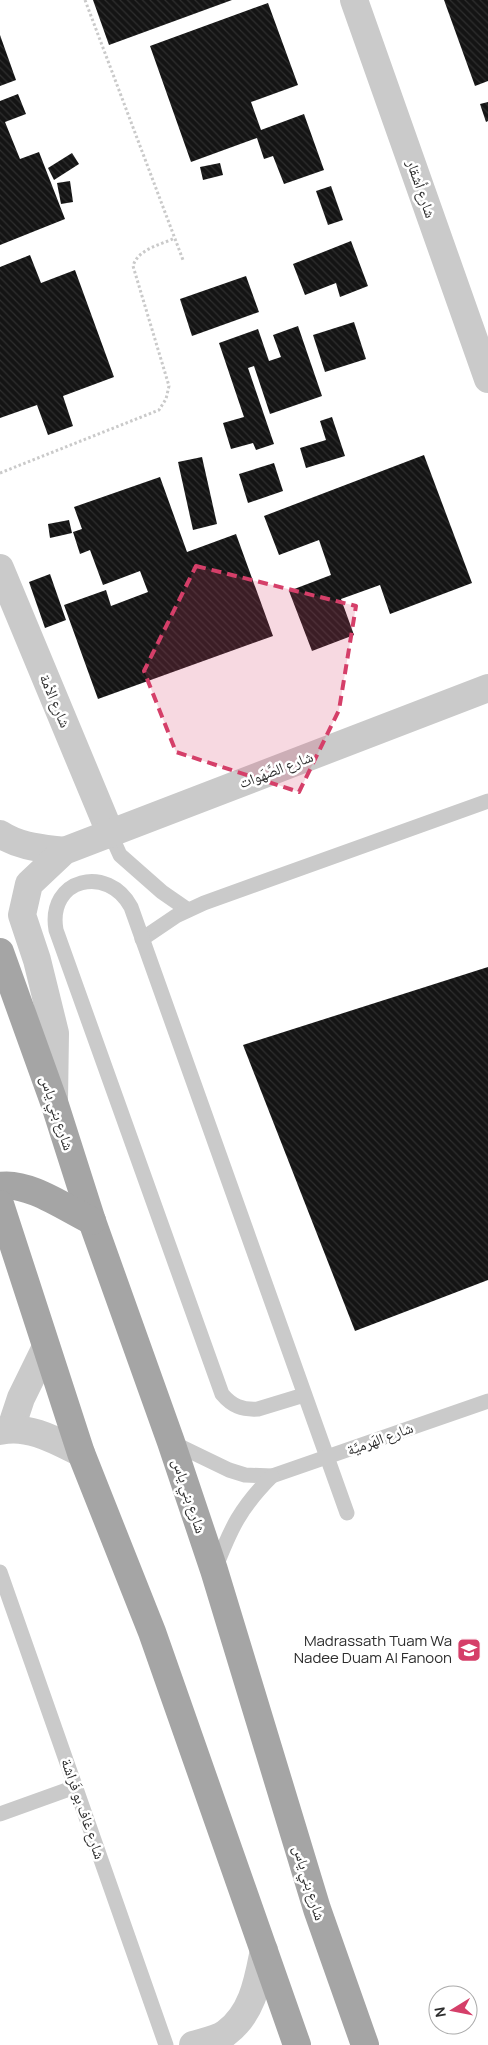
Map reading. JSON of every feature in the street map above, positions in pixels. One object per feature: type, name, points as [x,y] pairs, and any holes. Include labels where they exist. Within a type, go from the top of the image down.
[{"type":"main road","name":"شارع بني ياس","points":[[0,952],[54,1102],[92,1221],[171,1442],[214,1570],[317,1909],[365,2045]]},
{"type":"main road","points":[[0,1186],[18,1186],[30,1189],[92,1221]]},
{"type":"main road","points":[[0,1204],[81,1454],[152,1632],[297,2045]]},
{"type":"street","name":"شارع أشقار","points":[[354,0],[488,379]]},
{"type":"street","name":"شارع الأمة","points":[[0,568],[111,835]]},
{"type":"street","name":"شارع الصَّهَوات","points":[[54,1102],[55,1033],[37,960],[22,915],[29,884],[64,851],[111,835],[488,688]]},
{"type":"street","name":"شارع الصَّهَوات","points":[[0,834],[12,842],[64,851]]},
{"type":"street","points":[[46,1348],[6,1430],[45,1435],[81,1454]]},
{"type":"street","points":[[193,2045],[226,2034],[251,2003],[258,1982],[264,1950]]},
{"type":"lane","points":[[142,940],[176,916],[188,910],[488,801]]},
{"type":"lane","points":[[111,835],[120,855],[162,892],[188,910]]},
{"type":"lane","points":[[304,1395],[250,1410],[235,1406],[222,1394],[56,930],[55,910],[58,900],[71,887],[80,883],[94,881],[117,889],[125,897],[347,1513]]},
{"type":"lane","name":"شارع الهَرميَّة","points":[[171,1442],[229,1470],[245,1475],[272,1476],[488,1401]]},
{"type":"lane","points":[[214,1570],[230,1530],[241,1511],[272,1476]]},
{"type":"lane","name":"شارع غاف بو فَراشة","points":[[0,1572],[166,2045]]},
{"type":"lane","points":[[0,1814],[75,1787]]},
{"type":"path","points":[[85,0],[183,260]]},
{"type":"path","points":[[0,473],[159,410],[166,399],[169,386],[133,266],[136,258],[141,253],[175,238]]},
{"type":"highlighted area","points":[[196,566],[356,606],[339,710],[299,792],[176,752],[144,671]]},
{"type":"building","points":[[93,0],[232,0],[109,45]]},
{"type":"building","points":[[444,0],[488,0],[488,81],[475,86]]},
{"type":"building","points":[[268,3],[298,85],[251,102],[261,130],[304,114],[324,170],[284,184],[273,156],[264,159],[257,138],[191,162],[150,46]]},
{"type":"building","points":[[0,35],[16,80],[0,86]]},
{"type":"building","points":[[18,94],[26,114],[5,122],[20,159],[39,152],[65,219],[0,245],[0,101]]},
{"type":"building","points":[[488,102],[488,121],[486,122],[480,104]]},
{"type":"building","points":[[72,153],[79,164],[54,180],[48,168]]},
{"type":"building","points":[[220,163],[223,175],[203,180],[200,167]]},
{"type":"building","points":[[70,181],[73,202],[61,204],[57,183]]},
{"type":"building","points":[[331,186],[343,220],[328,225],[316,191]]},
{"type":"building","points":[[351,241],[368,286],[340,297],[336,283],[305,295],[293,264]]},
{"type":"building","points":[[30,255],[41,283],[75,270],[114,377],[63,396],[73,426],[48,435],[37,405],[0,418],[0,267]]},
{"type":"building","points":[[246,276],[259,312],[192,336],[180,299]]},
{"type":"building","points":[[354,322],[366,359],[325,372],[313,335]]},
{"type":"building","points":[[298,326],[322,396],[270,414],[254,366],[248,368],[274,444],[256,450],[253,443],[231,449],[223,423],[244,417],[219,343],[258,329],[269,361],[281,357],[273,335]]},
{"type":"building","points":[[332,417],[345,456],[306,468],[300,448],[326,440],[320,421]]},
{"type":"building","points":[[424,455],[472,583],[390,614],[380,585],[341,599],[354,635],[312,651],[289,591],[331,575],[319,540],[279,555],[264,516]]},
{"type":"building","points":[[202,457],[217,524],[193,530],[178,462]]},
{"type":"building","points":[[274,463],[283,491],[248,503],[239,474]]},
{"type":"building","points":[[160,477],[187,552],[236,534],[273,636],[98,699],[64,605],[106,590],[111,606],[148,592],[140,571],[103,585],[90,550],[80,554],[73,532],[82,529],[74,507]]},
{"type":"building","points":[[69,520],[72,533],[50,538],[48,524]]},
{"type":"building","points":[[50,574],[66,620],[45,628],[29,582]]},
{"type":"building","points":[[488,967],[488,1280],[355,1331],[243,1045]]},
{"type":"place","name":"Madrassath Tuam Wa Nadee Duam Al Fanoon","points":[[469,1650]]}]
